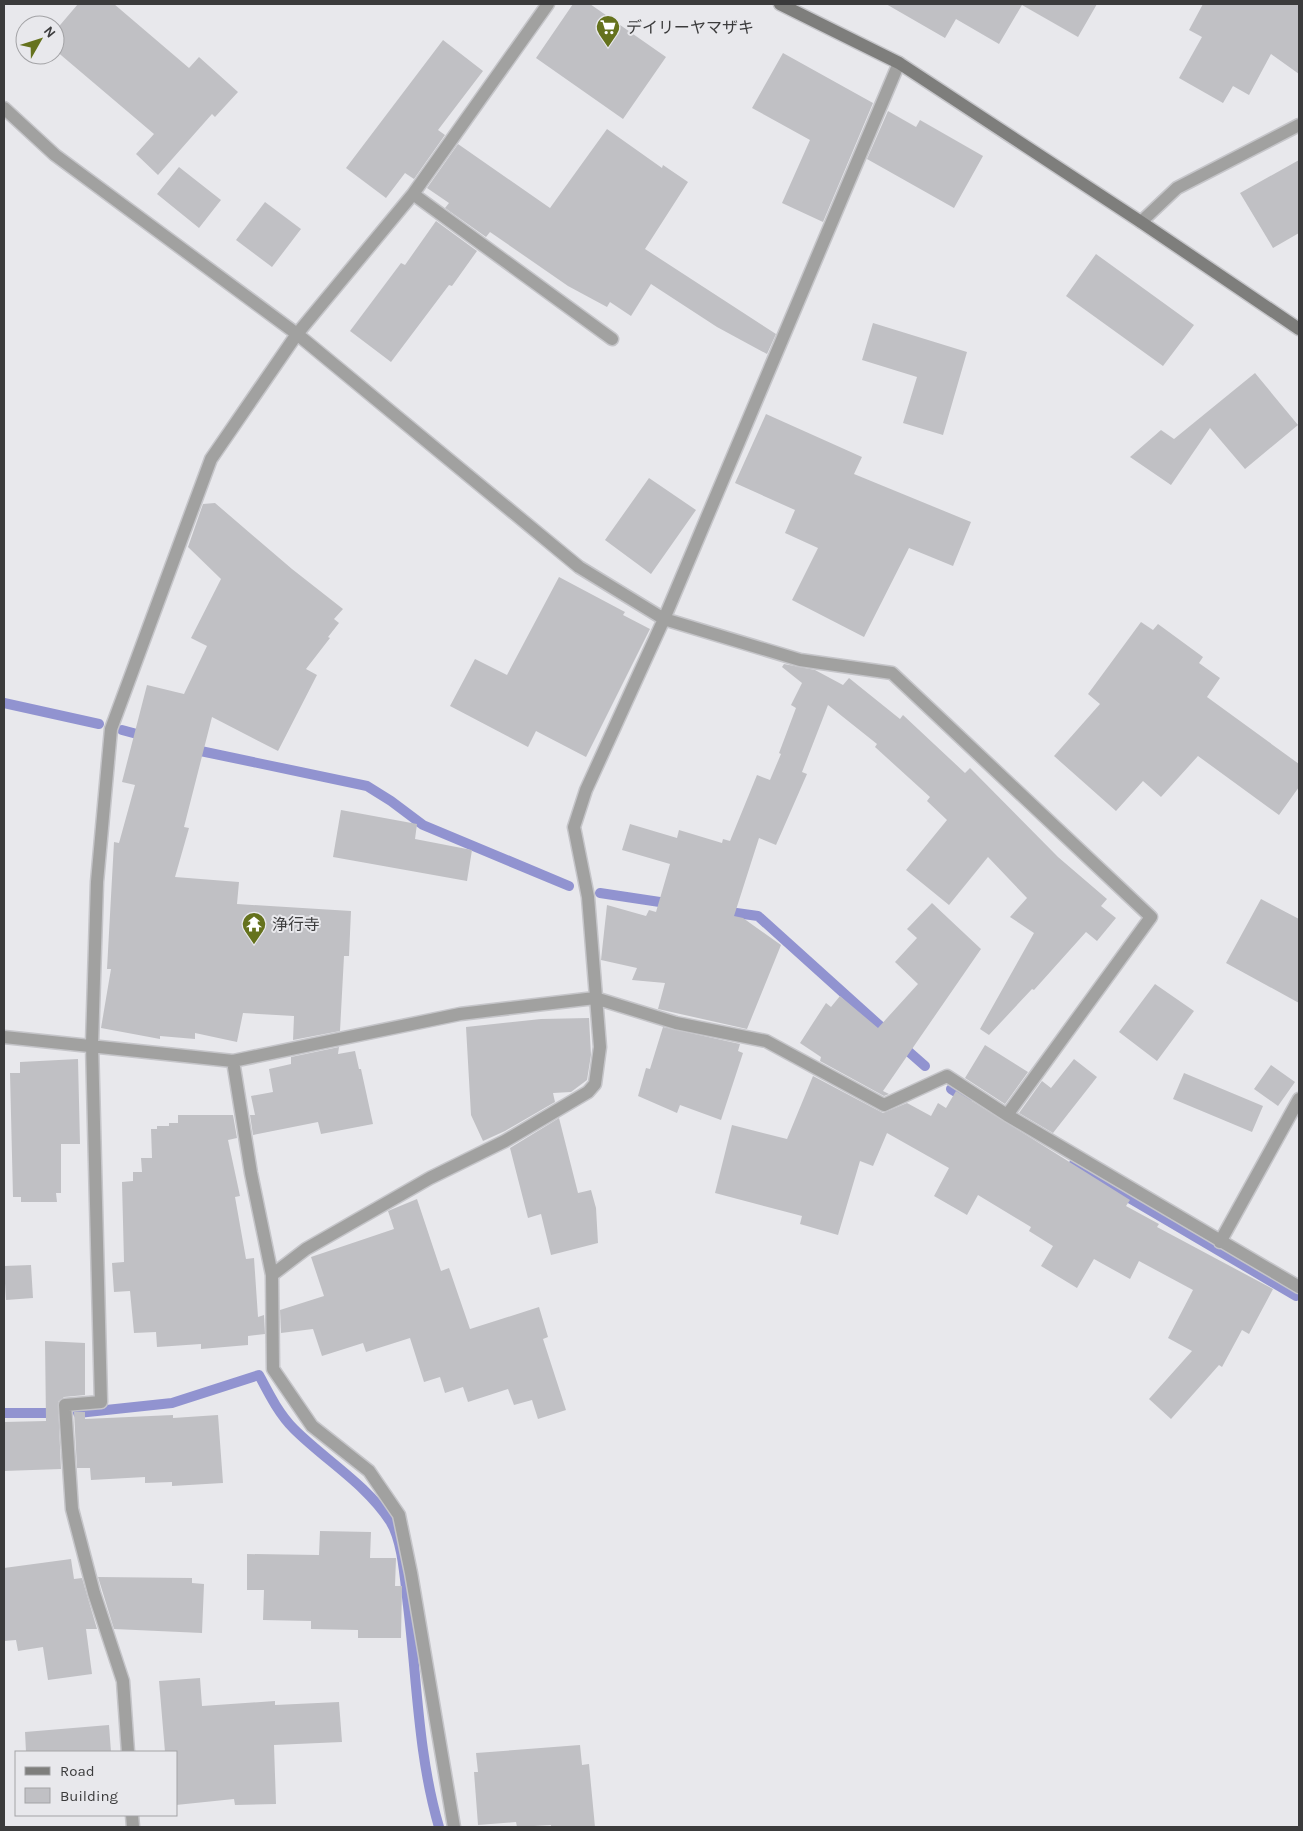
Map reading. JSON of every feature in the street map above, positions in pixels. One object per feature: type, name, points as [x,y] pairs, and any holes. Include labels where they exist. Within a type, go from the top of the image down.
[{"type":"street","points":[[128,1751],[123,1681],[94,1593],[72,1509],[65,1404],[101,1402],[92,1044],[97,882],[111,729],[212,459],[297,334],[413,194],[548,4]]},
{"type":"street","points":[[780,4],[898,63],[1141,222],[1299,329]]},
{"type":"street","points":[[272,1275],[306,1249],[430,1178],[505,1141],[588,1092],[595,1084],[600,1047],[588,897],[574,827],[586,790],[664,619],[898,63]]},
{"type":"street","points":[[4,108],[55,155],[297,334],[579,567],[664,619],[800,660],[892,673],[1151,917],[1008,1115]]},
{"type":"street","points":[[1141,222],[1177,188],[1299,125]]},
{"type":"street","points":[[413,194],[612,339]]},
{"type":"street","points":[[4,1037],[92,1044],[233,1061],[460,1014],[595,998],[676,1023],[766,1041],[884,1105],[947,1076],[1008,1115],[1299,1287]]},
{"type":"street","points":[[233,1061],[251,1173],[272,1275],[273,1370],[312,1426],[369,1471],[399,1515],[411,1573],[454,1827]]},
{"type":"street","points":[[1220,1242],[1297,1106]]},
{"type":"building","points":[[78,4],[114,4],[189,68],[199,57],[238,92],[215,117],[212,114],[158,175],[136,154],[154,134],[65,58],[65,19]]},
{"type":"building","points":[[573,4],[590,4],[666,57],[623,119],[536,58]]},
{"type":"building","points":[[886,4],[1097,4],[1078,37],[1022,5],[999,44],[956,19],[945,38]]},
{"type":"building","points":[[1203,4],[1299,4],[1299,74],[1271,54],[1249,95],[1233,86],[1223,103],[1179,78],[1202,37],[1189,30]]},
{"type":"building","points":[[443,40],[483,71],[438,130],[445,135],[414,179],[405,173],[386,198],[346,168]]},
{"type":"building","points":[[783,53],[873,103],[823,222],[782,203],[810,140],[752,108]]},
{"type":"building","points":[[888,111],[916,127],[920,120],[983,156],[954,208],[867,159]]},
{"type":"building","points":[[607,129],[662,168],[663,165],[688,182],[645,249],[776,334],[767,354],[717,327],[651,284],[631,316],[610,302],[607,307],[568,286],[490,232],[486,237],[445,208],[449,203],[427,188],[458,144],[550,208]]},
{"type":"building","points":[[1299,160],[1299,233],[1273,248],[1240,193]]},
{"type":"building","points":[[179,167],[221,200],[199,228],[157,194]]},
{"type":"building","points":[[265,202],[301,229],[272,267],[236,240]]},
{"type":"building","points":[[436,221],[477,251],[452,286],[449,285],[391,362],[350,331],[401,263],[405,265]]},
{"type":"building","points":[[1096,254],[1194,325],[1163,366],[1066,296]]},
{"type":"building","points":[[873,323],[967,352],[943,435],[903,423],[917,377],[862,360]]},
{"type":"building","points":[[1255,373],[1298,425],[1245,469],[1210,428],[1171,485],[1130,457],[1161,430],[1174,439]]},
{"type":"building","points":[[766,414],[862,457],[854,474],[971,522],[953,566],[909,548],[864,637],[792,600],[818,548],[785,533],[795,510],[735,483]]},
{"type":"building","points":[[649,478],[696,510],[651,574],[605,540]]},
{"type":"building","points":[[215,503],[292,569],[343,609],[334,619],[339,623],[328,637],[330,638],[306,669],[317,675],[278,751],[212,717],[184,827],[189,828],[175,877],[239,882],[237,904],[351,911],[349,956],[344,956],[340,1031],[293,1040],[294,1016],[243,1013],[237,1042],[195,1033],[195,1039],[160,1036],[160,1039],[101,1028],[111,969],[107,969],[114,842],[119,843],[135,785],[122,782],[147,685],[184,694],[207,646],[191,638],[221,579],[188,547],[203,504]]},
{"type":"building","points":[[559,577],[625,612],[623,615],[650,629],[586,757],[536,731],[528,747],[450,706],[475,659],[507,675]]},
{"type":"building","points":[[1141,622],[1153,630],[1158,624],[1203,657],[1199,663],[1220,678],[1207,697],[1299,764],[1299,787],[1279,815],[1198,756],[1161,797],[1143,781],[1116,811],[1054,756],[1100,704],[1088,694]]},
{"type":"building","points":[[784,664],[815,670],[843,685],[849,678],[900,719],[903,715],[965,773],[970,768],[1058,857],[1107,899],[1101,906],[1116,918],[1097,941],[1086,932],[1034,990],[1032,989],[989,1035],[980,1029],[1034,933],[1010,917],[1027,898],[988,857],[949,905],[906,870],[947,820],[927,801],[930,797],[875,747],[877,744],[828,705],[802,772],[807,774],[776,845],[759,838],[734,916],[743,918],[781,945],[747,1029],[658,1009],[665,983],[632,980],[637,968],[601,960],[607,905],[646,916],[649,910],[656,912],[670,864],[622,850],[630,824],[677,838],[679,830],[722,843],[723,839],[730,841],[757,775],[770,780],[781,754],[779,753],[796,708],[791,705],[802,683],[782,667]]},
{"type":"building","points":[[341,810],[417,824],[415,839],[472,850],[467,881],[333,857]]},
{"type":"building","points":[[1261,899],[1299,919],[1299,1003],[1226,963]]},
{"type":"building","points":[[932,903],[981,949],[883,1091],[889,1094],[884,1096],[820,1061],[821,1057],[800,1043],[826,1003],[831,1007],[840,996],[878,1028],[918,984],[895,962],[917,938],[907,929]]},
{"type":"building","points":[[1155,984],[1194,1011],[1157,1061],[1119,1032]]},
{"type":"building","points":[[589,1018],[591,1055],[587,1080],[571,1092],[553,1093],[555,1102],[505,1131],[483,1141],[471,1115],[466,1027],[541,1019]]},
{"type":"building","points":[[663,1027],[740,1044],[738,1051],[743,1053],[721,1120],[680,1105],[677,1113],[638,1096],[646,1068],[650,1069]]},
{"type":"building","points":[[985,1045],[1028,1072],[1005,1104],[965,1078]]},
{"type":"building","points":[[339,1047],[338,1054],[355,1051],[359,1069],[361,1069],[373,1124],[321,1134],[318,1122],[253,1135],[250,1115],[255,1115],[251,1096],[273,1092],[269,1069],[291,1064],[291,1057]]},
{"type":"building","points":[[78,1059],[80,1144],[61,1144],[61,1193],[56,1193],[57,1202],[21,1202],[21,1197],[13,1197],[10,1073],[20,1073],[20,1062]]},
{"type":"building","points":[[1074,1059],[1097,1077],[1053,1133],[1019,1113],[1042,1081],[1051,1088]]},
{"type":"building","points":[[1271,1065],[1295,1082],[1278,1106],[1254,1089]]},
{"type":"building","points":[[1184,1073],[1263,1106],[1252,1132],[1173,1099]]},
{"type":"building","points":[[813,1076],[883,1113],[907,1103],[931,1116],[938,1103],[946,1108],[956,1091],[1130,1200],[1126,1206],[1159,1224],[1157,1227],[1273,1289],[1249,1334],[1242,1330],[1222,1367],[1219,1365],[1171,1419],[1149,1399],[1192,1351],[1168,1338],[1193,1290],[1139,1261],[1130,1279],[1094,1259],[1077,1288],[1041,1266],[1053,1246],[1029,1231],[1031,1227],[978,1195],[967,1215],[934,1196],[949,1168],[887,1133],[873,1166],[860,1161],[838,1235],[800,1224],[802,1216],[715,1193],[732,1125],[787,1139]]},
{"type":"building","points":[[178,1115],[233,1115],[237,1138],[228,1140],[240,1196],[235,1197],[246,1259],[254,1258],[258,1317],[264,1315],[265,1334],[248,1336],[248,1345],[201,1349],[201,1344],[157,1347],[156,1332],[134,1333],[130,1291],[114,1292],[112,1263],[124,1262],[122,1182],[133,1181],[133,1172],[142,1172],[141,1158],[152,1158],[151,1129],[157,1129],[157,1126],[169,1126],[169,1123],[178,1123]]},
{"type":"building","points":[[559,1118],[578,1193],[591,1190],[596,1208],[598,1243],[551,1255],[541,1214],[528,1218],[510,1148]]},
{"type":"building","points":[[417,1199],[441,1271],[449,1268],[470,1329],[539,1307],[548,1337],[543,1339],[566,1410],[538,1419],[532,1400],[514,1405],[508,1389],[468,1402],[463,1387],[445,1393],[440,1377],[424,1382],[410,1338],[366,1352],[363,1343],[322,1356],[313,1329],[281,1333],[280,1310],[324,1296],[311,1257],[394,1229],[388,1211]]},
{"type":"building","points":[[31,1265],[33,1298],[6,1300],[4,1266]]},
{"type":"building","points":[[45,1341],[85,1343],[85,1395],[64,1397],[58,1402],[61,1469],[4,1471],[4,1422],[46,1421]]},
{"type":"building","points":[[74,1412],[85,1412],[85,1419],[173,1415],[173,1418],[218,1415],[223,1483],[172,1486],[172,1482],[145,1483],[145,1477],[91,1480],[90,1468],[77,1468]]},
{"type":"building","points":[[320,1531],[371,1532],[370,1558],[396,1558],[395,1586],[402,1586],[401,1638],[358,1638],[358,1630],[311,1629],[311,1621],[263,1620],[264,1590],[247,1590],[247,1554],[319,1555]]},
{"type":"building","points":[[71,1559],[74,1579],[82,1578],[97,1629],[86,1629],[92,1674],[48,1680],[43,1647],[18,1651],[16,1640],[4,1641],[4,1568]]},
{"type":"building","points":[[98,1577],[192,1578],[192,1583],[204,1584],[202,1633],[114,1629]]},
{"type":"building","points":[[200,1678],[202,1706],[275,1701],[275,1705],[339,1702],[342,1742],[274,1745],[276,1804],[235,1805],[234,1799],[178,1805],[178,1751],[165,1751],[159,1681]]},
{"type":"building","points":[[109,1725],[111,1751],[26,1751],[25,1732]]},
{"type":"building","points":[[580,1745],[582,1765],[589,1764],[595,1827],[551,1827],[551,1825],[517,1827],[516,1822],[478,1825],[474,1772],[478,1772],[476,1753]]},
{"type":"waterway","points":[[4,703],[99,724]]},
{"type":"waterway","points":[[122,730],[148,737]]},
{"type":"waterway","points":[[191,749],[367,786],[423,825],[569,886]]},
{"type":"waterway","points":[[600,893],[673,904]]},
{"type":"waterway","points":[[722,911],[758,916],[889,1034]]},
{"type":"waterway","points":[[900,1044],[925,1066]]},
{"type":"waterway","points":[[951,1089],[967,1099]]},
{"type":"waterway","points":[[1073,1165],[1296,1296]]},
{"type":"waterway","points":[[78,1413],[172,1403],[259,1375],[275,1404],[294,1429],[369,1495],[390,1521],[401,1550],[422,1745],[439,1827]]},
{"type":"waterway","points":[[4,1413],[53,1413]]},
{"type":"place","name":"デイリーヤマザキ","points":[[608,48]]},
{"type":"place","name":"浄行寺","points":[[254,945]]}]
